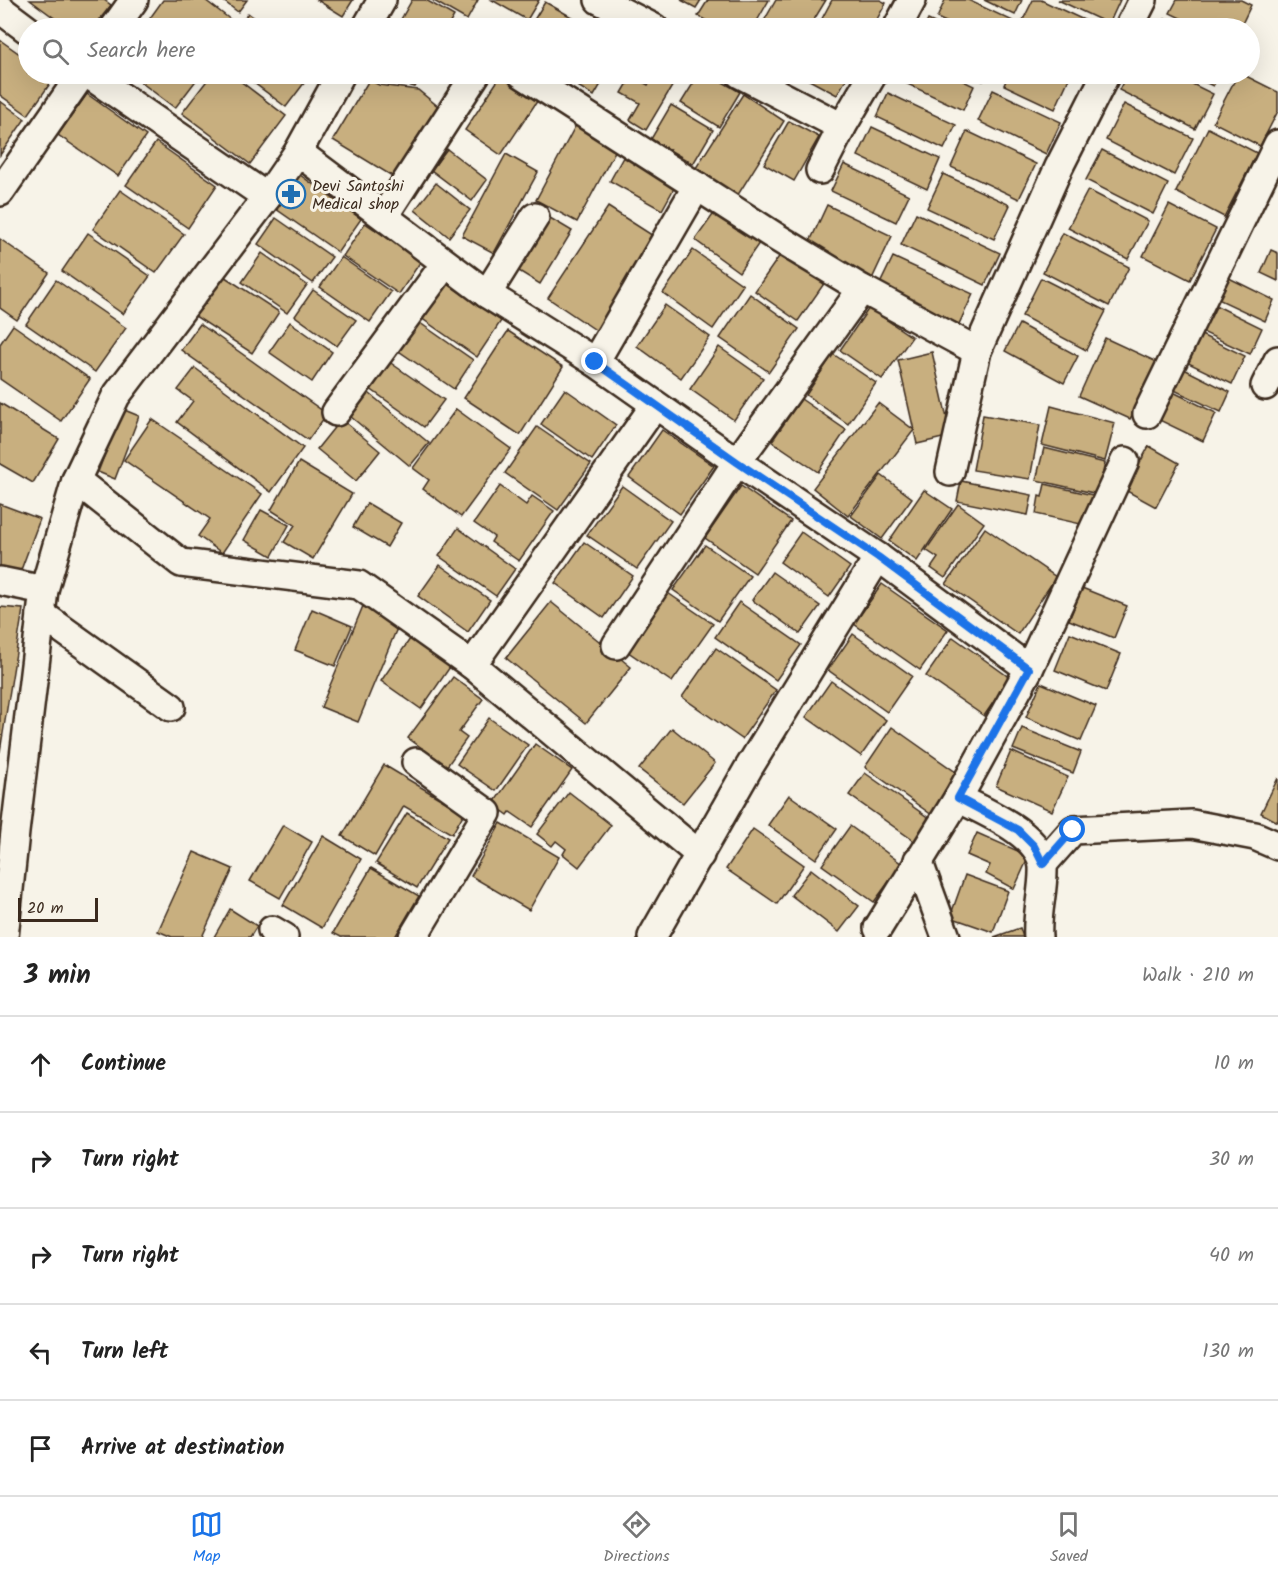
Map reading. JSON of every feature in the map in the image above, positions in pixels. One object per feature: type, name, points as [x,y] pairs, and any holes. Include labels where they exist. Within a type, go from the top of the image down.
[{"type":"street","points":[[121,18],[134,0]]},
{"type":"street","points":[[372,18],[382,0]]},
{"type":"street","points":[[599,0],[634,18]]},
{"type":"street","points":[[902,18],[912,0]]},
{"type":"street","points":[[1133,18],[1143,0]]},
{"type":"street","points":[[0,9],[18,22]]},
{"type":"street","points":[[0,192],[75,84]]},
{"type":"street","points":[[103,84],[267,197]]},
{"type":"street","points":[[4,937],[7,831],[43,602],[76,480],[116,396],[267,197],[298,152],[335,84]]},
{"type":"street","points":[[384,216],[470,84]]},
{"type":"street","points":[[538,84],[776,237],[862,289],[977,351]]},
{"type":"street","points":[[759,84],[842,127]]},
{"type":"street","points":[[820,170],[867,84]]},
{"type":"street","points":[[950,472],[977,351],[1059,167],[1101,84]]},
{"type":"street","points":[[1147,414],[1278,144]]},
{"type":"street","points":[[298,152],[487,294],[595,362],[878,557],[1029,669]]},
{"type":"street","points":[[595,362],[697,186]]},
{"type":"street","points":[[487,294],[535,217]]},
{"type":"street","points":[[336,412],[445,264]]},
{"type":"street","points":[[616,645],[737,462],[862,289]]},
{"type":"street","points":[[1265,386],[1278,360]]},
{"type":"street","points":[[472,665],[656,405]]},
{"type":"street","points":[[878,928],[958,798],[1029,669],[1125,461]]},
{"type":"street","points":[[76,480],[181,562],[359,585],[472,665],[700,855]]},
{"type":"street","points":[[652,937],[748,769],[878,557]]},
{"type":"street","points":[[0,581],[43,602],[171,707]]},
{"type":"street","points":[[413,937],[487,813],[416,762]]},
{"type":"street","points":[[958,798],[1018,830],[1034,846],[1043,864],[1038,937]]},
{"type":"street","points":[[1043,864],[1073,830],[1192,824],[1255,836],[1278,846]]},
{"type":"street","points":[[918,860],[946,937]]},
{"type":"building","points":[[30,0],[104,0],[111,5],[101,18],[54,18]]},
{"type":"building","points":[[163,0],[205,0],[228,18],[150,18]]},
{"type":"building","points":[[222,0],[247,0],[238,12]]},
{"type":"building","points":[[317,0],[353,0],[343,16]]},
{"type":"building","points":[[412,0],[426,0],[454,16],[453,18],[402,18]]},
{"type":"building","points":[[432,0],[478,0],[468,18],[464,18]]},
{"type":"building","points":[[492,0],[539,0],[528,18],[524,18]]},
{"type":"building","points":[[681,0],[701,0],[696,8]]},
{"type":"building","points":[[708,0],[769,0],[759,18],[702,18],[698,16]]},
{"type":"building","points":[[776,0],[826,0],[815,18],[766,18]]},
{"type":"building","points":[[832,0],[880,0],[886,3],[878,18],[822,18]]},
{"type":"building","points":[[945,0],[968,0],[1007,18],[937,18]]},
{"type":"building","points":[[984,0],[1022,0],[1015,15]]},
{"type":"building","points":[[1033,0],[1041,0],[1080,18],[1024,18]]},
{"type":"building","points":[[1058,0],[1120,0],[1112,18],[1096,18]]},
{"type":"building","points":[[1177,0],[1241,0],[1251,5],[1245,18],[1180,18],[1170,13]]},
{"type":"building","points":[[545,2],[573,18],[535,18]]},
{"type":"building","points":[[248,13],[255,18],[244,18]]},
{"type":"building","points":[[0,40],[18,53],[18,84],[50,84],[28,115],[0,95]]},
{"type":"building","points":[[1260,83],[1278,92],[1278,111],[1260,146],[1213,122],[1233,84]]},
{"type":"building","points":[[143,84],[193,84],[175,108]]},
{"type":"building","points":[[204,84],[244,84],[286,116],[250,164],[182,113]]},
{"type":"building","points":[[255,84],[303,84],[286,107]]},
{"type":"building","points":[[367,84],[418,90],[440,108],[397,179],[333,140]]},
{"type":"building","points":[[495,84],[527,84],[542,94],[501,155],[465,130]]},
{"type":"building","points":[[574,84],[601,84],[594,96]]},
{"type":"building","points":[[627,84],[673,84],[646,130],[630,120],[640,103],[622,93]]},
{"type":"building","points":[[693,84],[726,84],[740,92],[719,127],[681,103]]},
{"type":"building","points":[[817,84],[843,84],[837,95]]},
{"type":"building","points":[[907,84],[970,84],[974,86],[963,110]]},
{"type":"building","points":[[1004,84],[1066,84],[1055,109]]},
{"type":"building","points":[[1122,84],[1192,84],[1213,94],[1195,129],[1119,90]]},
{"type":"building","points":[[993,90],[1061,122],[1046,154],[978,121]]},
{"type":"building","points":[[888,93],[956,125],[944,149],[877,117]]},
{"type":"building","points":[[87,94],[146,136],[118,176],[58,135]]},
{"type":"building","points":[[743,94],[784,121],[736,198],[694,171]]},
{"type":"building","points":[[0,101],[25,119],[0,155]]},
{"type":"building","points":[[1124,104],[1193,138],[1174,175],[1106,140]]},
{"type":"building","points":[[671,105],[713,130],[693,164],[651,139]]},
{"type":"building","points":[[579,119],[620,142],[577,222],[536,200]]},
{"type":"building","points":[[789,121],[819,137],[794,181],[764,164]]},
{"type":"building","points":[[872,127],[940,159],[927,189],[858,156]]},
{"type":"building","points":[[1208,128],[1257,153],[1224,217],[1176,192]]},
{"type":"building","points":[[967,131],[1036,164],[1019,199],[951,167]]},
{"type":"building","points":[[156,142],[217,185],[188,228],[126,185]]},
{"type":"building","points":[[447,149],[487,180],[472,201],[431,170]]},
{"type":"building","points":[[627,150],[679,179],[662,210],[610,181]]},
{"type":"building","points":[[1102,150],[1168,184],[1153,214],[1086,180]]},
{"type":"building","points":[[506,154],[538,172],[494,253],[462,236]]},
{"type":"building","points":[[844,164],[909,195],[896,222],[831,191]]},
{"type":"building","points":[[943,174],[1010,205],[994,239],[927,208]]},
{"type":"building","points":[[300,175],[361,219],[338,252],[276,209]]},
{"type":"building","points":[[436,183],[470,210],[449,237],[415,210]]},
{"type":"building","points":[[120,190],[184,234],[156,273],[93,229]]},
{"type":"building","points":[[1088,190],[1148,221],[1128,259],[1068,228]]},
{"type":"building","points":[[720,205],[764,236],[739,272],[695,240]]},
{"type":"building","points":[[827,205],[892,236],[872,279],[807,248]]},
{"type":"building","points":[[1169,205],[1216,229],[1190,280],[1143,256]]},
{"type":"building","points":[[608,207],[658,239],[597,331],[548,298]]},
{"type":"building","points":[[916,213],[1000,253],[985,285],[901,245]]},
{"type":"building","points":[[545,215],[572,231],[540,284],[514,268]]},
{"type":"building","points":[[276,218],[332,257],[313,283],[258,244]]},
{"type":"building","points":[[365,223],[421,261],[399,294],[343,256]]},
{"type":"building","points":[[88,233],[150,276],[123,314],[62,271]]},
{"type":"building","points":[[1063,233],[1129,267],[1109,306],[1043,272]]},
{"type":"building","points":[[0,239],[49,273],[17,320],[0,308]]},
{"type":"building","points":[[785,248],[828,278],[798,321],[755,291]]},
{"type":"building","points":[[693,250],[743,285],[713,329],[663,293]]},
{"type":"building","points":[[1271,250],[1278,253],[1278,281],[1261,273]]},
{"type":"building","points":[[262,253],[307,285],[287,313],[242,282]]},
{"type":"building","points":[[341,257],[391,292],[370,322],[320,287]]},
{"type":"building","points":[[893,257],[973,294],[959,324],[879,286]]},
{"type":"building","points":[[222,275],[279,312],[252,353],[195,316]]},
{"type":"building","points":[[439,278],[501,321],[477,357],[414,313]]},
{"type":"building","points":[[1041,278],[1106,311],[1086,350],[1022,316]]},
{"type":"building","points":[[1229,278],[1274,300],[1265,321],[1218,299]]},
{"type":"building","points":[[56,280],[126,328],[95,372],[26,324]]},
{"type":"building","points":[[313,290],[356,320],[337,346],[295,316]]},
{"type":"building","points":[[750,294],[799,329],[769,372],[720,338]]},
{"type":"building","points":[[1209,302],[1262,328],[1250,354],[1196,329]]},
{"type":"building","points":[[665,305],[710,337],[681,378],[637,346]]},
{"type":"building","points":[[869,308],[912,337],[882,379],[840,350]]},
{"type":"building","points":[[410,316],[473,360],[454,389],[390,345]]},
{"type":"building","points":[[290,322],[332,352],[312,382],[269,352]]},
{"type":"building","points":[[200,324],[327,414],[308,440],[181,350]]},
{"type":"building","points":[[1019,324],[1078,356],[1064,383],[1005,351]]},
{"type":"building","points":[[13,325],[90,379],[61,421],[0,379],[0,344]]},
{"type":"building","points":[[508,331],[563,367],[520,435],[464,398]]},
{"type":"building","points":[[1193,331],[1245,356],[1232,384],[1180,359]]},
{"type":"building","points":[[1105,338],[1157,362],[1130,419],[1079,396]]},
{"type":"building","points":[[719,347],[763,378],[734,420],[690,389]]},
{"type":"building","points":[[932,352],[951,436],[917,444],[898,360]]},
{"type":"building","points":[[833,354],[876,383],[848,424],[806,395]]},
{"type":"building","points":[[385,359],[444,400],[424,427],[366,386]]},
{"type":"building","points":[[195,368],[303,448],[271,492],[177,422],[193,401],[178,390]]},
{"type":"building","points":[[1182,368],[1230,392],[1221,412],[1172,389]]},
{"type":"building","points":[[364,389],[429,443],[410,466],[345,412]]},
{"type":"building","points":[[565,389],[616,425],[592,460],[541,424]]},
{"type":"building","points":[[1167,389],[1216,413],[1203,441],[1153,417]]},
{"type":"building","points":[[801,399],[846,430],[818,472],[772,441]]},
{"type":"building","points":[[0,403],[59,439],[33,483],[0,464]]},
{"type":"building","points":[[878,403],[914,430],[848,516],[813,488]]},
{"type":"building","points":[[1051,406],[1115,423],[1105,461],[1042,445]]},
{"type":"building","points":[[122,409],[139,416],[115,479],[98,472]]},
{"type":"building","points":[[456,409],[511,449],[461,517],[423,489],[429,480],[413,468]]},
{"type":"building","points":[[983,415],[1040,425],[1030,479],[973,470]]},
{"type":"building","points":[[152,419],[262,494],[222,553],[198,536],[210,519],[124,460]]},
{"type":"building","points":[[341,419],[380,451],[356,481],[317,449]]},
{"type":"building","points":[[537,427],[591,464],[558,510],[505,473]]},
{"type":"building","points":[[662,430],[714,466],[680,514],[629,477]]},
{"type":"building","points":[[1149,446],[1179,463],[1156,507],[1125,490]]},
{"type":"building","points":[[1044,448],[1105,463],[1098,494],[1036,480]]},
{"type":"building","points":[[299,462],[352,494],[313,559],[284,542],[295,525],[271,510]]},
{"type":"building","points":[[881,475],[912,498],[882,539],[851,516]]},
{"type":"building","points":[[961,481],[1032,495],[1028,515],[957,501]]},
{"type":"building","points":[[1045,484],[1097,496],[1085,525],[1036,514],[1039,496],[1042,497]]},
{"type":"building","points":[[500,486],[526,505],[532,496],[554,511],[519,561],[491,542],[494,537],[474,523]]},
{"type":"building","points":[[622,486],[671,521],[637,569],[587,535]]},
{"type":"building","points":[[741,486],[791,521],[755,573],[705,538]]},
{"type":"building","points":[[924,490],[952,509],[917,561],[889,541]]},
{"type":"building","points":[[367,503],[401,523],[387,547],[353,527]]},
{"type":"building","points":[[0,504],[40,519],[18,578],[0,571]]},
{"type":"building","points":[[958,504],[984,523],[945,578],[931,568],[938,558],[926,550]]},
{"type":"building","points":[[261,510],[289,525],[272,556],[244,540]]},
{"type":"building","points":[[458,528],[515,569],[496,596],[439,556]]},
{"type":"building","points":[[985,528],[1056,577],[1018,634],[946,584]]},
{"type":"building","points":[[801,532],[850,567],[829,597],[780,562]]},
{"type":"building","points":[[584,542],[633,576],[604,618],[555,583]]},
{"type":"building","points":[[705,545],[750,576],[718,621],[673,590]]},
{"type":"building","points":[[440,565],[490,600],[468,632],[418,596]]},
{"type":"building","points":[[772,572],[820,606],[800,634],[752,600]]},
{"type":"building","points":[[882,584],[948,630],[920,670],[854,624]]},
{"type":"building","points":[[1082,588],[1127,606],[1114,638],[1069,620]]},
{"type":"building","points":[[665,591],[713,624],[672,682],[624,649]]},
{"type":"building","points":[[551,602],[631,667],[586,723],[506,658]]},
{"type":"building","points":[[739,602],[801,645],[776,680],[715,637]]},
{"type":"building","points":[[363,606],[400,621],[358,722],[321,707]]},
{"type":"building","points":[[0,607],[23,609],[0,752]]},
{"type":"building","points":[[312,609],[352,626],[335,666],[295,650]]},
{"type":"building","points":[[1070,633],[1121,654],[1106,691],[1055,670]]},
{"type":"building","points":[[853,634],[912,676],[887,712],[828,670]]},
{"type":"building","points":[[953,637],[1010,678],[984,716],[926,676]]},
{"type":"building","points":[[410,639],[450,667],[421,709],[381,681]]},
{"type":"building","points":[[716,648],[776,690],[742,739],[682,697]]},
{"type":"building","points":[[453,677],[483,699],[459,732],[467,738],[447,766],[408,738]]},
{"type":"building","points":[[831,681],[886,720],[861,756],[806,717]]},
{"type":"building","points":[[1041,683],[1096,706],[1081,741],[1026,717]]},
{"type":"building","points":[[489,718],[528,745],[496,791],[457,764]]},
{"type":"building","points":[[892,727],[960,775],[932,815],[865,767]]},
{"type":"building","points":[[672,728],[715,763],[683,803],[639,769]]},
{"type":"building","points":[[1022,728],[1081,752],[1073,773],[1013,749]]},
{"type":"building","points":[[535,744],[572,770],[532,827],[510,812],[508,815],[493,804]]},
{"type":"building","points":[[1011,751],[1068,777],[1052,811],[996,786]]},
{"type":"building","points":[[384,765],[464,813],[452,834],[404,806],[375,856],[342,836]]},
{"type":"building","points":[[865,773],[933,821],[917,843],[849,795]]},
{"type":"building","points":[[1278,778],[1278,822],[1261,813]]},
{"type":"building","points":[[569,792],[611,825],[579,867],[563,854],[566,849],[556,841],[552,846],[537,834]]},
{"type":"building","points":[[789,795],[837,829],[816,859],[768,825]]},
{"type":"building","points":[[407,813],[448,838],[417,888],[376,863]]},
{"type":"building","points":[[501,823],[559,857],[529,910],[471,876]]},
{"type":"building","points":[[283,825],[312,842],[280,898],[250,881]]},
{"type":"building","points":[[850,826],[902,864],[874,902],[822,865]]},
{"type":"building","points":[[753,829],[804,865],[777,904],[726,869]]},
{"type":"building","points":[[977,833],[1029,856],[1014,889],[986,874],[990,865],[967,855]]},
{"type":"building","points":[[323,836],[361,859],[322,928],[283,905]]},
{"type":"building","points":[[194,852],[233,869],[202,937],[172,937],[158,931]]},
{"type":"building","points":[[371,868],[419,896],[395,937],[341,937],[333,933]]},
{"type":"building","points":[[811,869],[859,906],[839,932],[791,895]]},
{"type":"building","points":[[965,875],[1008,891],[993,932],[950,917]]},
{"type":"building","points":[[230,909],[257,926],[250,937],[214,937]]},
{"type":"building","points":[[1020,928],[1023,937],[994,937]]},
{"type":"place","name":"Devi Santoshi Medical shop","points":[[291,194]]},
{"type":"route","points":[[595,362],[878,557],[1029,669],[958,798],[1018,830],[1034,846],[1043,864],[1073,830]]}]
